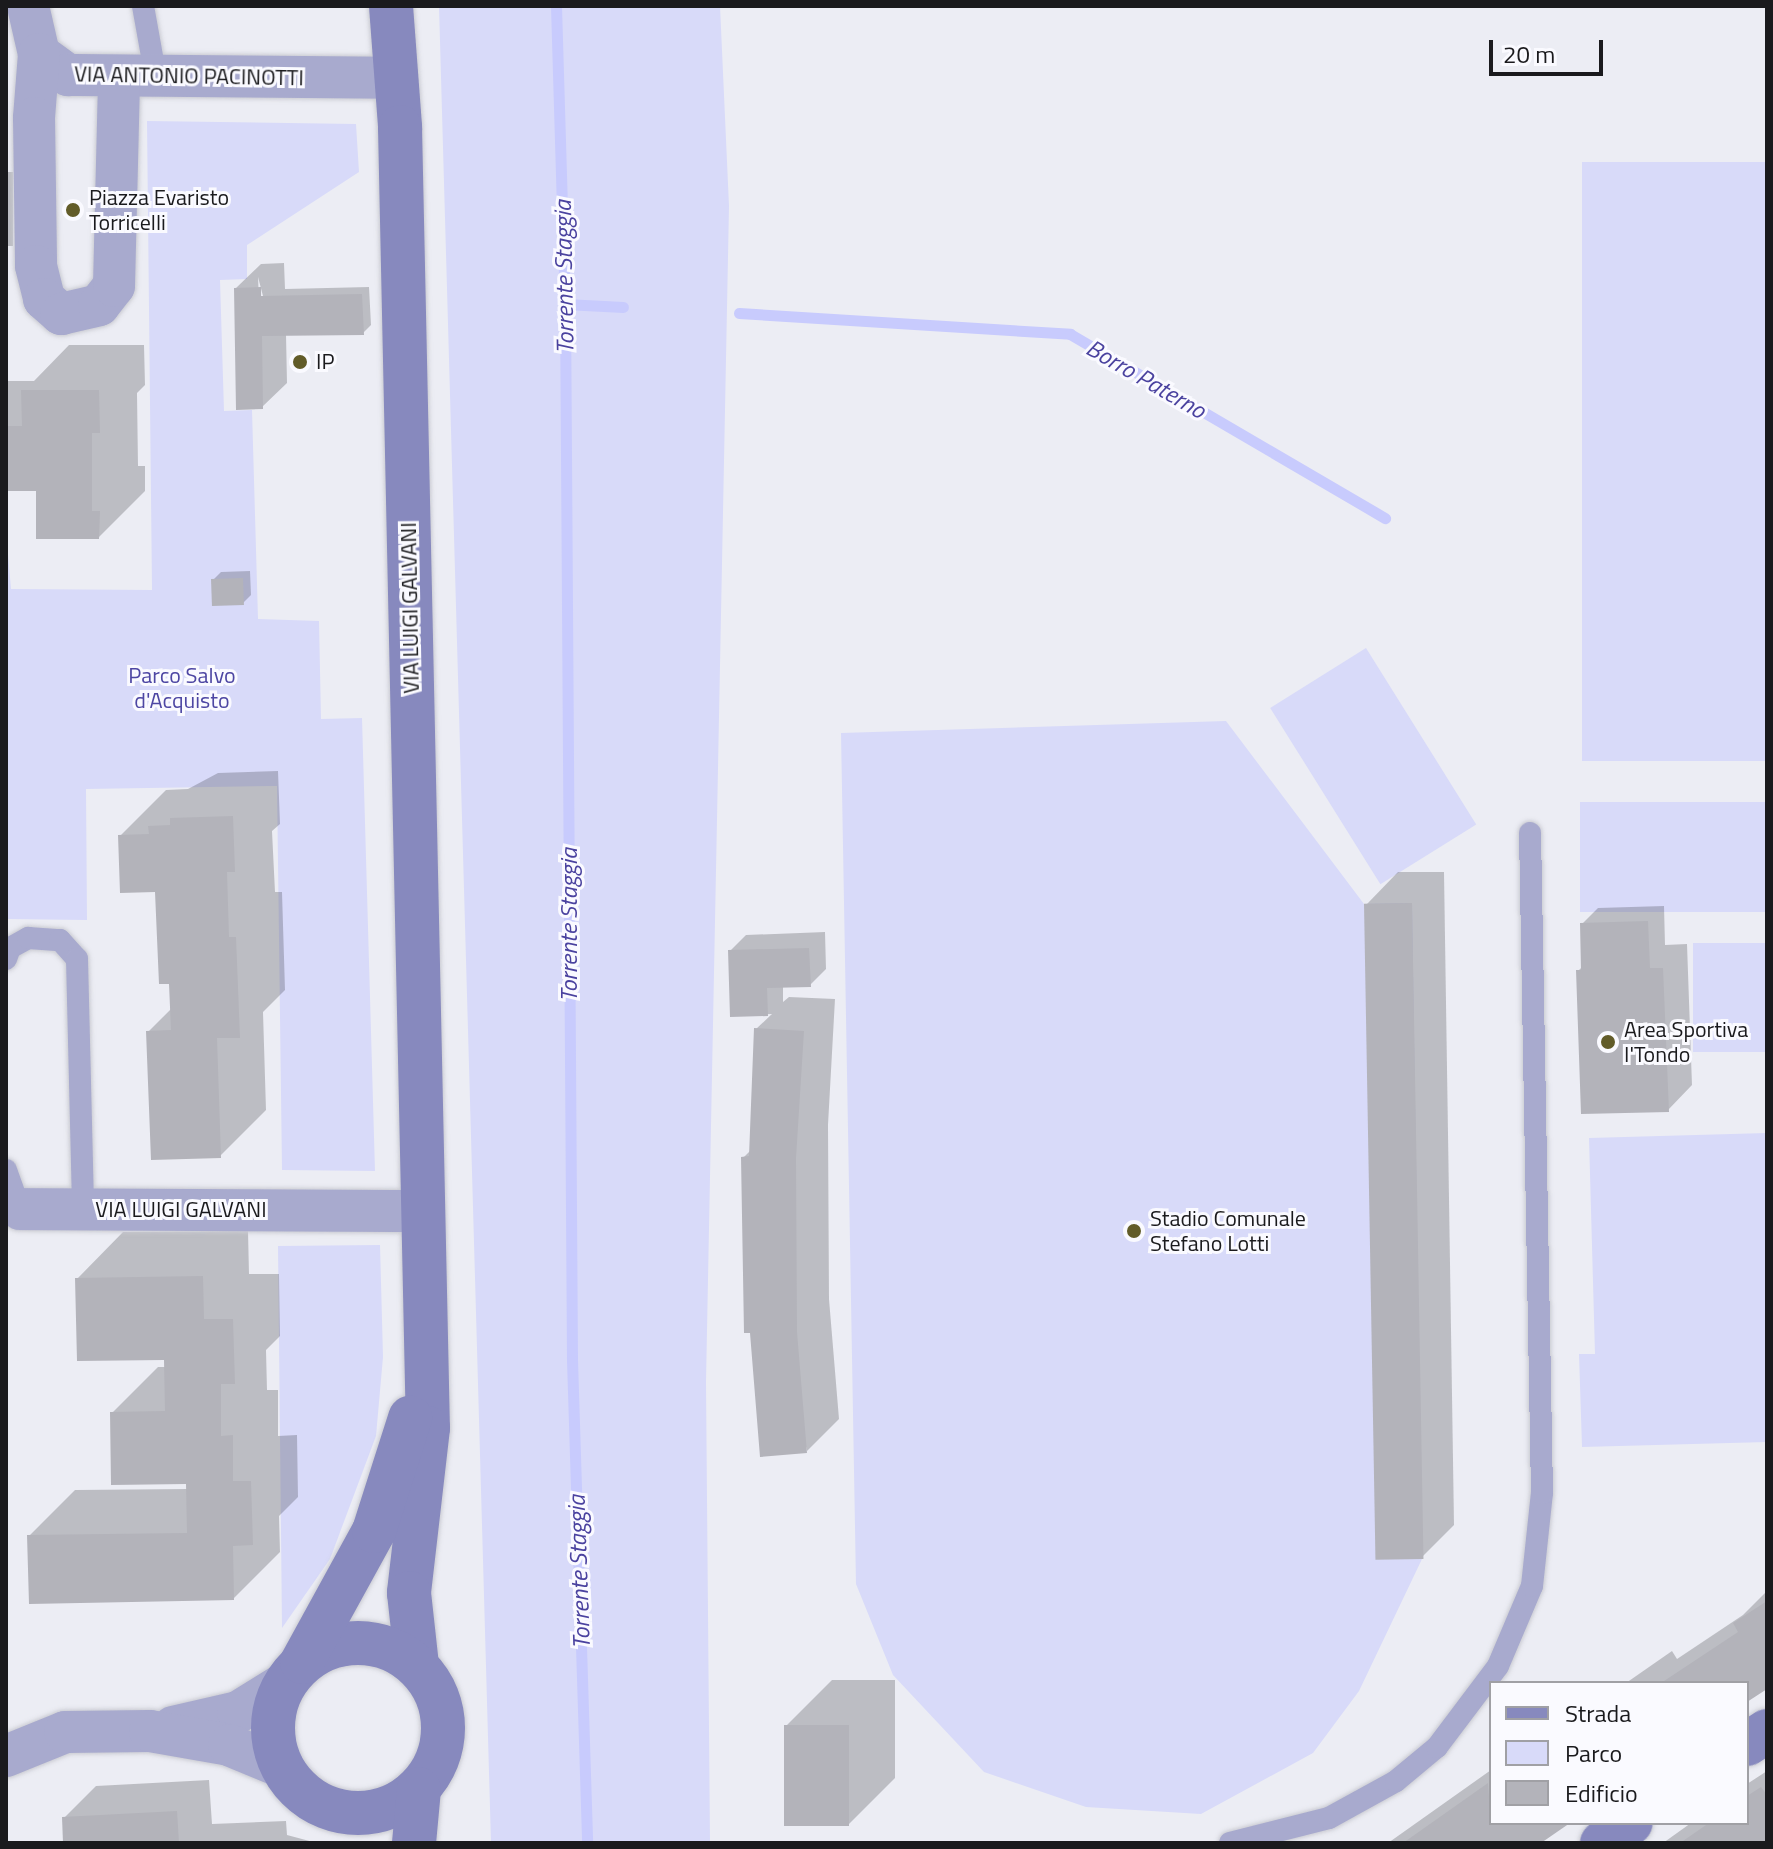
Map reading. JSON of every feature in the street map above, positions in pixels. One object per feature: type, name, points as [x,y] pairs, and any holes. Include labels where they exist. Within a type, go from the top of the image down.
[{"type":"main road","name":"VIA LUIGI GALVANI","points":[[391,6],[397,78],[428,1452],[408,1601],[417,1665],[441,1704],[444,1727],[437,1760],[419,1789],[414,1843]]},
{"type":"main road","name":"VIA LUIGI GALVANI","points":[[282,1767],[272,1724],[294,1672],[374,1531],[424,1370]]},
{"type":"main road","name":"VIA LUIGI GALVANI","points":[[294,1672],[320,1650],[360,1642],[381,1645],[417,1665]]},
{"type":"main road","points":[[1749,1743],[1767,1731]]},
{"type":"main road","points":[[282,1767],[315,1802],[344,1843]]},
{"type":"main road","points":[[315,1802],[336,1811],[369,1812],[401,1802],[419,1789]]},
{"type":"main road","points":[[1602,1843],[1628,1825]]},
{"type":"street","points":[[28,6],[39,54],[34,118],[36,266],[44,299],[61,314],[99,305],[114,286],[138,78]]},
{"type":"street","name":"VIA ANTONIO PACINOTTI","points":[[39,54],[68,75],[397,78]]},
{"type":"street","name":"VIA LUIGI GALVANI","points":[[20,1209],[422,1211]]},
{"type":"street","points":[[150,1731],[238,1712],[294,1672]]},
{"type":"street","points":[[6,1756],[65,1732],[150,1731],[229,1745],[282,1767]]},
{"type":"lane","points":[[138,78],[143,6]]},
{"type":"lane","points":[[1230,1843],[1329,1818],[1396,1781],[1437,1747],[1498,1666],[1532,1586],[1542,1493],[1530,833]]},
{"type":"lane","name":"VIA LUIGI GALVANI","points":[[6,959],[17,942],[41,938],[60,940],[77,959],[83,1210]]},
{"type":"lane","name":"VIA LUIGI GALVANI","points":[[6,1170],[20,1209]]},
{"type":"green space","points":[[439,6],[720,6],[729,206],[706,1382],[710,1843],[491,1843]]},
{"type":"green space","name":"Parco Salvo d'Acquisto","points":[[147,121],[356,124],[359,172],[247,245],[247,279],[220,280],[224,411],[252,410],[258,619],[319,621],[321,719],[362,718],[375,1171],[282,1170],[277,786],[86,789],[87,920],[6,919],[6,531],[11,589],[152,590]]},
{"type":"green space","points":[[1582,162],[1767,162],[1767,761],[1582,761]]},
{"type":"green space","points":[[1366,648],[1476,824],[1380,884],[1270,708]]},
{"type":"green space","name":"Stadio Comunale Stefano Lotti","points":[[1226,721],[1364,904],[1412,903],[1422,1559],[1359,1691],[1313,1753],[1201,1814],[1086,1807],[984,1772],[893,1675],[856,1584],[841,733]]},
{"type":"green space","points":[[1580,802],[1767,802],[1767,912],[1580,912]]},
{"type":"green space","points":[[1693,943],[1767,943],[1767,1052],[1693,1052]]},
{"type":"green space","points":[[1767,1133],[1767,1442],[1582,1447],[1579,1354],[1595,1354],[1589,1138]]},
{"type":"green space","points":[[380,1245],[383,1357],[376,1436],[330,1559],[282,1628],[278,1246]]},
{"type":"building","points":[[261,287],[261,296],[362,294],[364,335],[262,336],[263,409],[236,410],[234,288]]},
{"type":"building","points":[[21,390],[99,390],[100,433],[92,433],[92,511],[100,511],[99,539],[36,539],[36,491],[6,491],[6,426],[22,426]]},
{"type":"building","points":[[243,578],[244,605],[212,606],[211,579]]},
{"type":"building","points":[[233,816],[235,872],[227,872],[229,937],[236,937],[240,1038],[217,1038],[221,1158],[151,1160],[146,1031],[171,1030],[169,984],[159,984],[155,892],[120,893],[118,835],[149,834],[148,826],[170,825],[170,818]]},
{"type":"building","points":[[1412,903],[1423,1559],[1375,1560],[1364,904]]},
{"type":"building","points":[[1648,921],[1650,968],[1663,968],[1669,1112],[1581,1114],[1576,970],[1581,970],[1580,923]]},
{"type":"building","points":[[809,948],[811,987],[767,988],[768,1016],[730,1017],[728,950]]},
{"type":"building","points":[[754,1028],[804,1031],[796,1158],[797,1332],[807,1453],[760,1457],[750,1333],[744,1333],[741,1157],[749,1156]]},
{"type":"building","points":[[203,1276],[204,1319],[233,1319],[235,1384],[221,1384],[221,1436],[233,1435],[233,1481],[251,1481],[253,1545],[233,1546],[234,1600],[29,1604],[27,1535],[187,1533],[186,1484],[111,1485],[110,1412],[165,1411],[164,1360],[77,1361],[75,1278]]},
{"type":"building","points":[[1767,1601],[1767,1689],[1749,1701],[1749,1681],[1664,1681],[1738,1632],[1733,1623]]},
{"type":"building","points":[[784,1725],[849,1725],[849,1826],[784,1826]]},
{"type":"building","points":[[1488,1783],[1489,1825],[1567,1825],[1541,1843],[1403,1843]]},
{"type":"building","points":[[1761,1787],[1767,1795],[1767,1843],[1680,1843],[1706,1825],[1749,1825],[1749,1795]]},
{"type":"building","points":[[177,1811],[179,1843],[63,1843],[62,1817]]},
{"type":"waterway","name":"Torrente Staggia","points":[[556,6],[565,304],[572,1360],[587,1843]]},
{"type":"waterway","name":"Borro Paterno","points":[[565,304],[623,307]]},
{"type":"waterway","name":"Borro Paterno","points":[[739,313],[1070,334],[1385,518]]},
{"type":"place","name":"Piazza Evaristo Torricelli","points":[[73,210]]},
{"type":"place","name":"IP","points":[[300,362]]},
{"type":"place","name":"Area Sportiva I'Tondo","points":[[1608,1042]]},
{"type":"place","name":"Stadio Comunale Stefano Lotti","points":[[1134,1231]]}]
